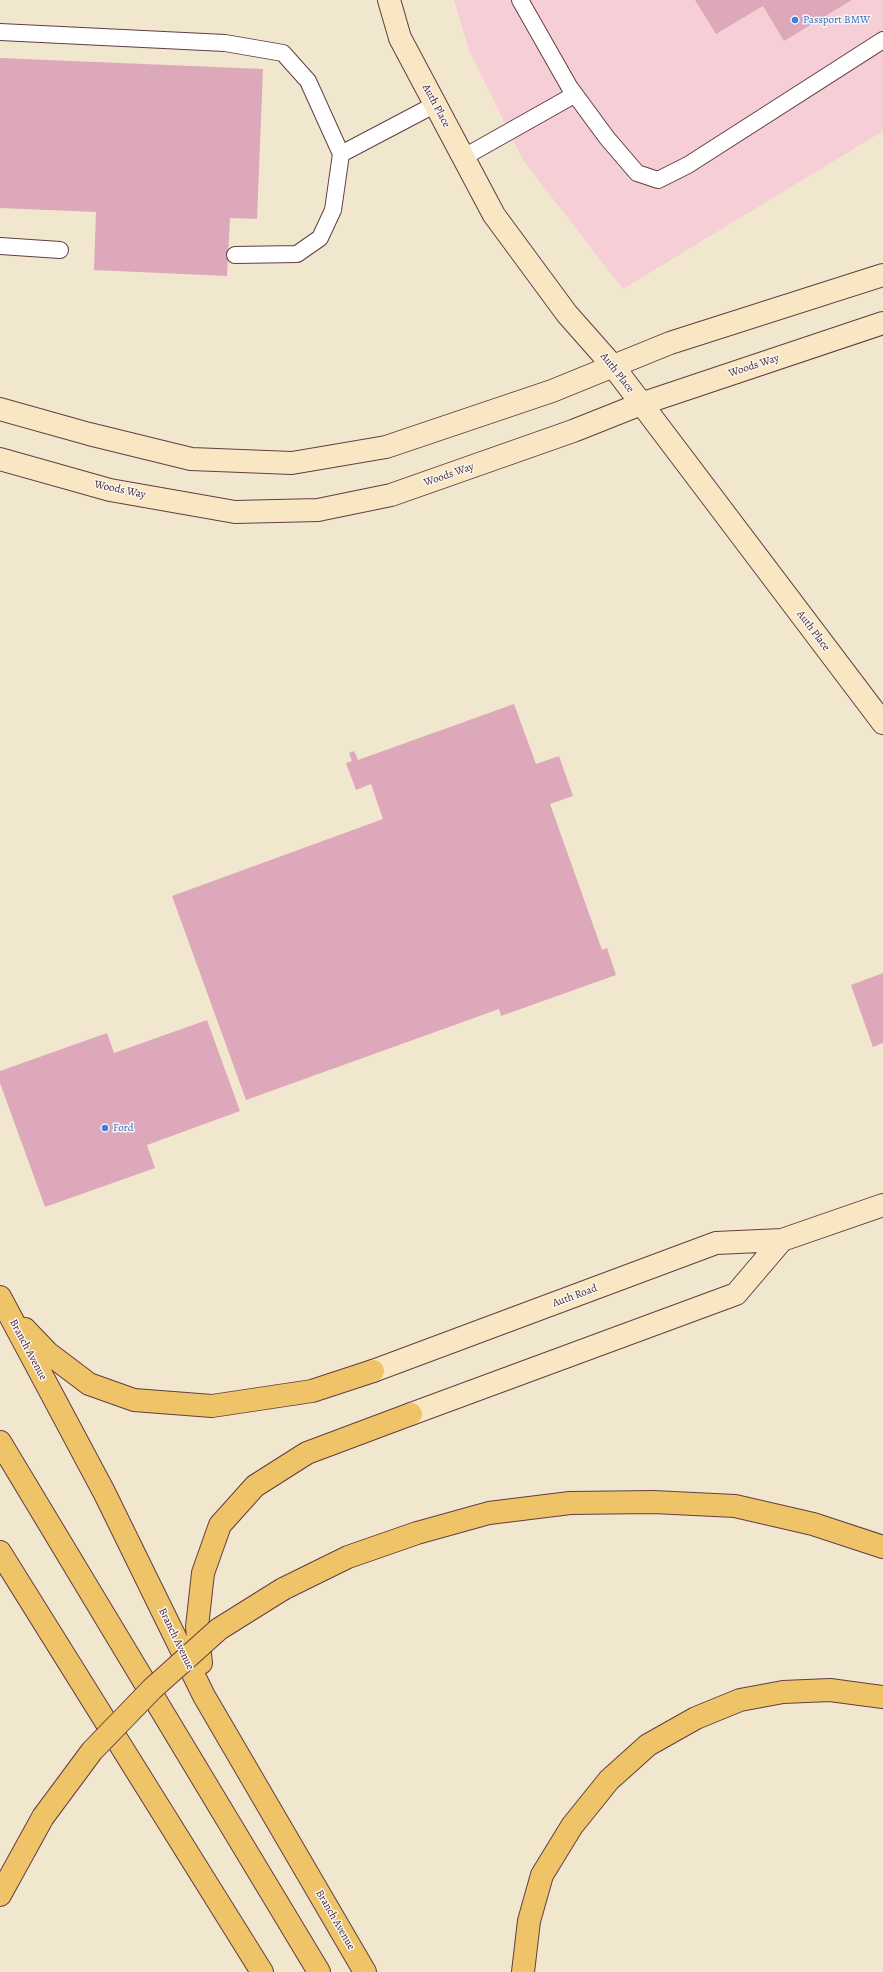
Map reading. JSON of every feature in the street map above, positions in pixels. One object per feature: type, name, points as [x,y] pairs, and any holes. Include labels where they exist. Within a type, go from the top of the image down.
[{"type":"highway","points":[[3,1303],[48,1353],[89,1384],[134,1400],[212,1406],[312,1391],[373,1371]]},
{"type":"highway","name":"Branch Avenue","points":[[3,1303],[104,1492],[204,1696],[365,1972]]},
{"type":"highway","points":[[204,1696],[197,1627],[203,1573],[220,1525],[255,1486],[307,1453],[412,1414]]},
{"type":"highway","points":[[0,1442],[319,1972]]},
{"type":"highway","points":[[0,1895],[44,1817],[92,1751],[152,1688],[219,1629],[283,1589],[348,1557],[417,1533],[489,1513],[570,1503],[653,1502],[735,1506],[813,1524],[883,1547]]},
{"type":"highway","points":[[0,1552],[262,1972]]},
{"type":"highway","points":[[522,1972],[529,1921],[542,1875],[572,1826],[609,1780],[648,1745],[696,1718],[740,1700],[783,1692],[830,1690],[883,1696]]},
{"type":"street","name":"Auth Place","points":[[389,0],[400,38],[494,215],[567,314],[613,366],[883,723]]},
{"type":"street","points":[[0,409],[89,434],[190,459],[292,463],[386,447],[552,391],[670,343],[883,275]]},
{"type":"street","name":"Woods Way","points":[[0,459],[110,490],[234,512],[318,510],[391,495],[641,404],[883,323]]},
{"type":"street","name":"Auth Road","points":[[373,1371],[716,1243],[782,1240],[883,1205]]},
{"type":"street","points":[[412,1414],[736,1294],[782,1240]]},
{"type":"lane","points":[[464,157],[574,95],[520,0]]},
{"type":"lane","points":[[0,32],[225,43],[283,53],[308,80],[341,154],[333,210],[320,238],[297,254],[235,255]]},
{"type":"lane","points":[[571,89],[607,138],[637,172],[658,180],[688,165],[883,40]]},
{"type":"lane","points":[[341,154],[436,104]]},
{"type":"lane","points":[[0,246],[60,250]]},
{"type":"shaded area","points":[[454,0],[883,0],[883,131],[623,289],[523,160],[469,50]]},
{"type":"building","name":"Passport BMW","points":[[695,0],[852,0],[784,41],[763,6],[716,34]]},
{"type":"building","points":[[0,58],[263,69],[257,219],[230,218],[227,276],[94,270],[96,212],[0,208]]},
{"type":"building","points":[[514,704],[536,764],[559,756],[573,796],[550,804],[602,950],[607,948],[616,975],[501,1016],[499,1009],[246,1100],[172,896],[383,819],[371,784],[356,790],[346,763],[352,761],[349,753],[354,751],[358,760]]},
{"type":"building","points":[[883,973],[883,1043],[873,1047],[851,985]]},
{"type":"building","name":"Ford","points":[[207,1020],[240,1111],[147,1145],[155,1168],[45,1207],[0,1083],[0,1071],[107,1033],[114,1053]]},
{"type":"place","name":"Passport BMW","points":[[795,20]]},
{"type":"place","name":"Ford","points":[[105,1128]]}]
